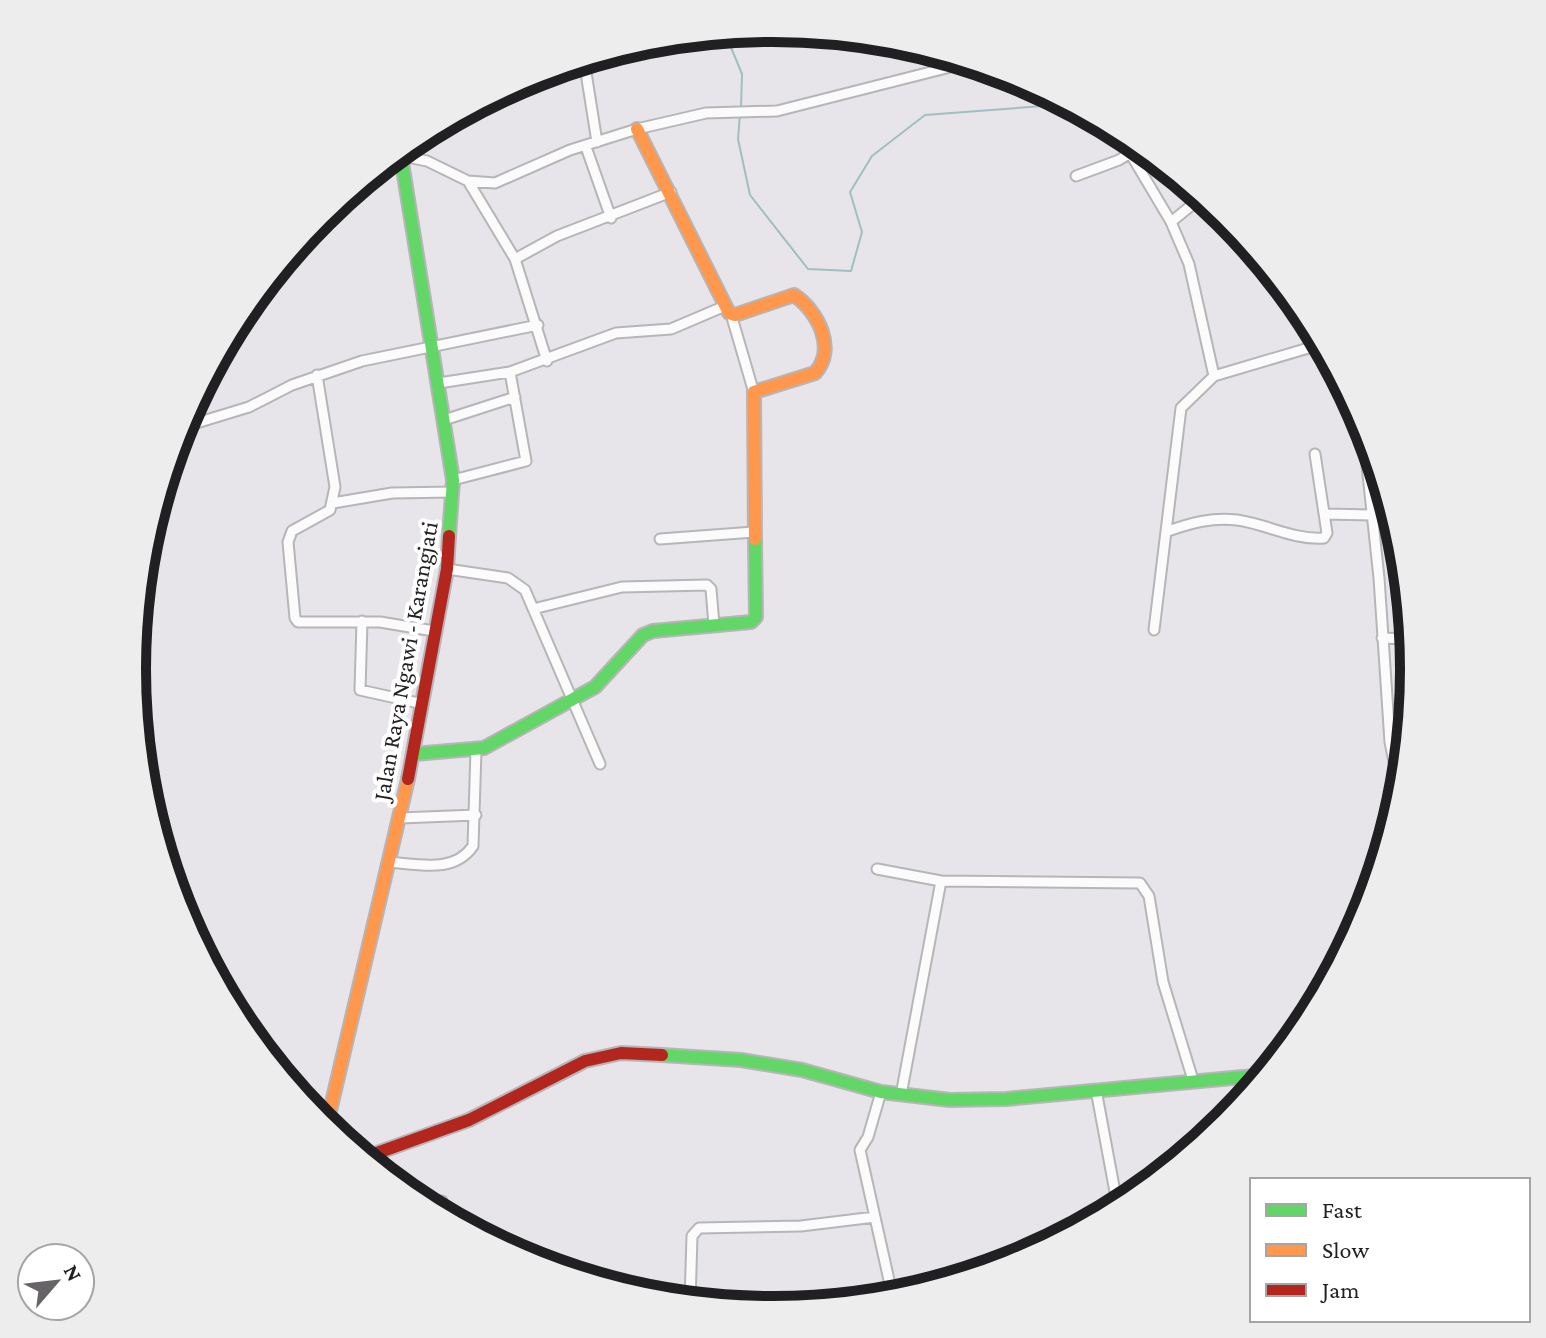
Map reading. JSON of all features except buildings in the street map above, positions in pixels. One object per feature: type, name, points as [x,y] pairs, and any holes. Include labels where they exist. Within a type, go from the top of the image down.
[{"type":"street","points":[[413,157],[468,181],[481,184],[504,181],[554,157],[637,129],[689,116],[777,111],[949,67]]},
{"type":"street","points":[[586,71],[597,142]]},
{"type":"street","points":[[414,754],[476,750],[574,700],[606,679],[643,635],[653,631],[751,622],[756,617],[754,393],[728,310],[637,129]]},
{"type":"street","points":[[586,147],[611,218]]},
{"type":"street","points":[[1076,176],[1129,154]]},
{"type":"street","points":[[1131,155],[1171,222],[1189,264],[1214,376]]},
{"type":"street","name":"Jalan Raya Ngawi - Karangjati","points":[[330,1112],[414,754],[447,569],[453,486],[403,164]]},
{"type":"street","points":[[468,181],[515,259],[547,361]]},
{"type":"street","points":[[515,259],[557,236],[611,218],[671,192]]},
{"type":"street","points":[[1171,222],[1193,204]]},
{"type":"street","points":[[439,383],[510,372],[547,361],[616,333],[671,329],[728,310],[794,295],[815,316],[828,355],[821,368],[809,376],[757,389],[754,393]]},
{"type":"street","points":[[197,423],[249,407],[317,375],[362,361],[538,325]]},
{"type":"street","points":[[1154,630],[1168,531],[1177,418],[1187,401],[1214,376],[1311,347]]},
{"type":"street","points":[[333,503],[453,486],[526,461],[510,372]]},
{"type":"street","points":[[317,375],[334,467],[333,503],[330,510],[292,531],[288,542],[295,618],[298,622],[362,621],[434,631]]},
{"type":"street","points":[[444,420],[515,397]]},
{"type":"street","points":[[1168,531],[1194,522],[1240,520],[1285,535],[1322,538],[1327,533],[1315,454]]},
{"type":"street","points":[[1367,467],[1394,760]]},
{"type":"street","points":[[1325,514],[1372,515]]},
{"type":"street","points":[[660,539],[754,532]]},
{"type":"street","points":[[447,569],[508,578],[525,590],[600,764]]},
{"type":"street","points":[[533,609],[622,587],[707,585],[711,589],[714,625]]},
{"type":"street","points":[[362,621],[360,690],[423,704]]},
{"type":"street","points":[[1382,638],[1399,639]]},
{"type":"street","points":[[388,862],[442,866],[457,861],[473,846],[476,750]]},
{"type":"street","points":[[400,818],[476,815]]},
{"type":"street","points":[[877,869],[941,881],[1140,883],[1149,896],[1163,982],[1193,1080]]},
{"type":"street","points":[[901,1095],[941,881]]},
{"type":"street","points":[[376,1153],[469,1120],[585,1061],[621,1053],[775,1065],[881,1092],[950,1100],[1249,1076]]},
{"type":"street","points":[[1096,1090],[1115,1194]]},
{"type":"street","points":[[881,1092],[868,1137],[860,1150],[890,1285]]},
{"type":"street","points":[[690,1291],[692,1236],[699,1228],[801,1226],[875,1217]]},
{"type":"waterway","points":[[729,43],[742,74],[741,108]]},
{"type":"waterway","points":[[740,114],[738,139],[750,195],[808,269],[851,271],[862,232],[850,192],[872,156],[925,115],[1047,106]]},
{"type":"traffic: fast","points":[[402,164],[453,480],[449,536]]},
{"type":"traffic: fast","points":[[414,754],[484,748],[595,687],[643,635],[653,631],[751,622],[756,617],[755,539]]},
{"type":"traffic: fast","points":[[662,1055],[741,1060],[802,1070],[881,1092],[950,1100],[1006,1099],[1249,1077]]},
{"type":"traffic: slow","points":[[637,129],[729,313],[735,315],[794,295],[803,302],[822,331],[824,353],[815,373],[754,392],[755,539]]},
{"type":"traffic: slow","points":[[330,1112],[408,779]]},
{"type":"traffic: jam","points":[[408,779],[447,569],[449,536]]},
{"type":"traffic: jam","points":[[376,1153],[469,1120],[585,1061],[621,1053],[662,1055]]}]
